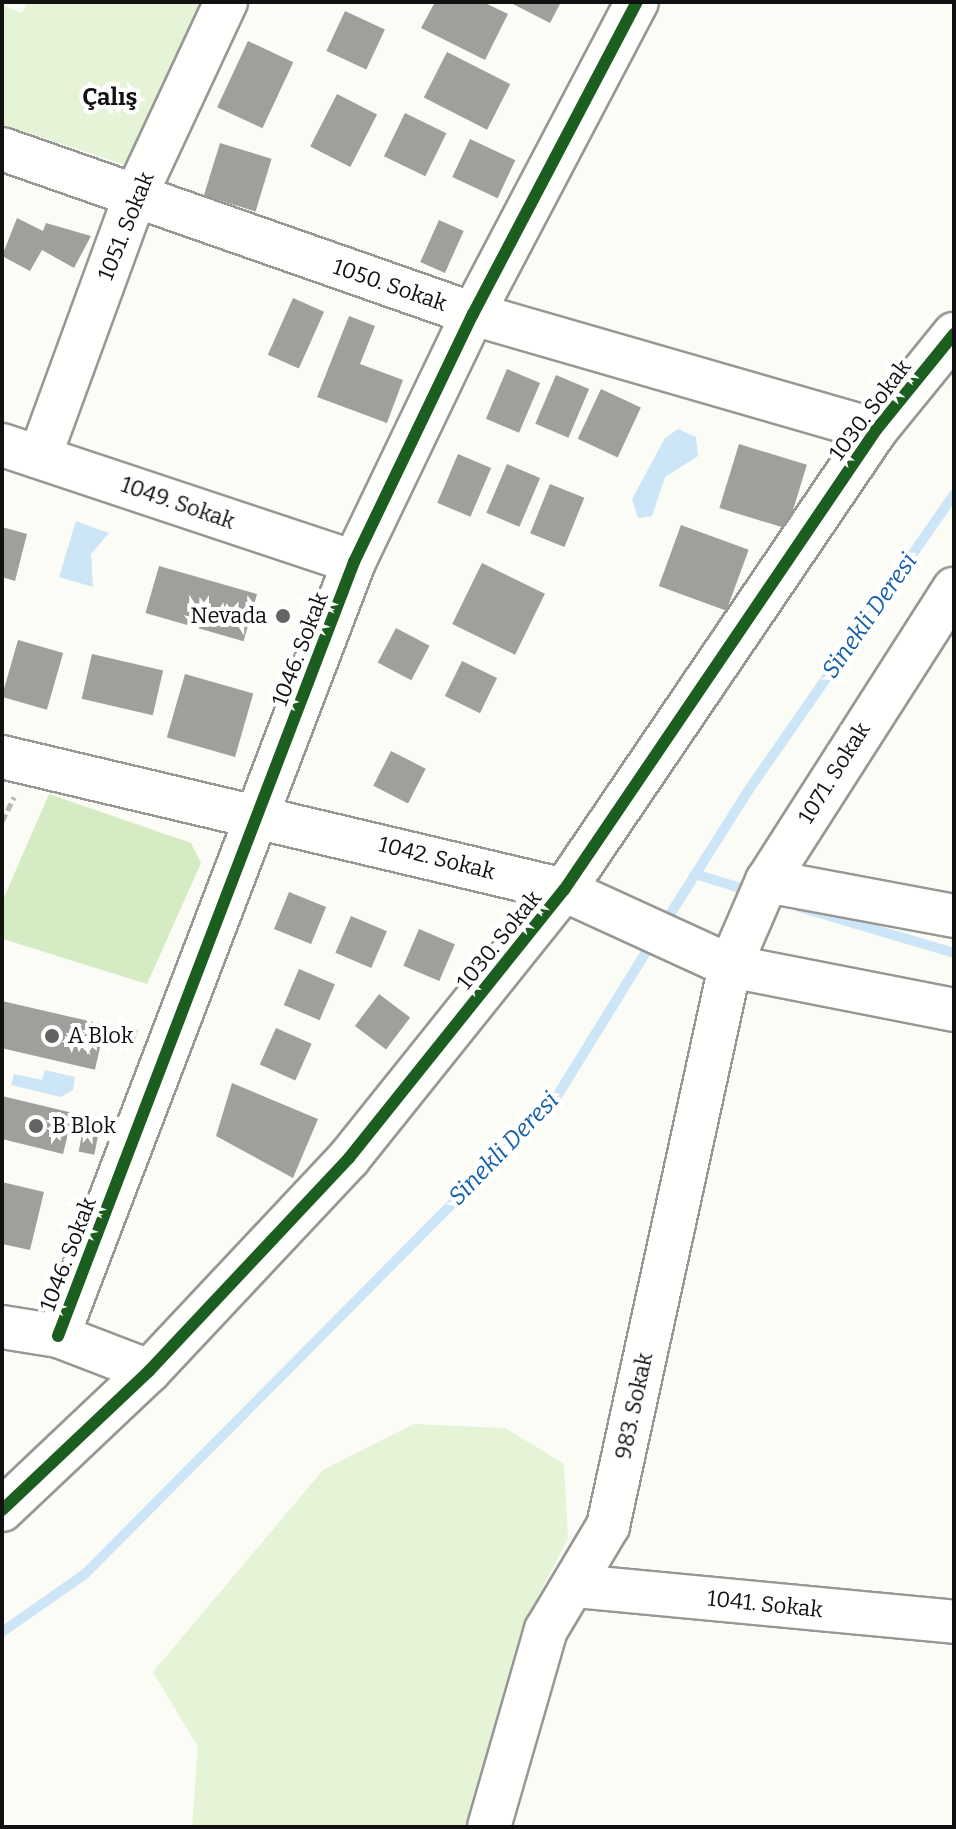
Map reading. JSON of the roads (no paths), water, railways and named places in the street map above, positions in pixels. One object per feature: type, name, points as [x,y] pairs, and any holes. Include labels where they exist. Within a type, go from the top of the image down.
[{"type":"street","name":"1051. Sokak","points":[[21,450],[226,2]]},
{"type":"street","name":"1046. Sokak","points":[[58,1336],[354,562],[473,314],[637,2]]},
{"type":"street","name":"1050. Sokak","points":[[2,149],[473,314],[876,430]]},
{"type":"street","name":"1030. Sokak","points":[[2,1510],[149,1371],[349,1158],[564,890],[876,430],[954,334]]},
{"type":"street","name":"1049. Sokak","points":[[21,450],[354,562]]},
{"type":"street","name":"1071. Sokak","points":[[730,966],[767,881],[954,589]]},
{"type":"street","name":"1042. Sokak","points":[[2,757],[259,812],[564,890],[730,966],[954,1010]]},
{"type":"street","points":[[767,881],[954,916]]},
{"type":"street","name":"983. Sokak","points":[[489,1827],[546,1630],[576,1586],[608,1526],[730,966]]},
{"type":"street","points":[[2,1327],[58,1336],[149,1371]]},
{"type":"street","name":"1041. Sokak","points":[[576,1586],[954,1622]]},
{"type":"water","points":[[678,429],[696,437],[698,456],[665,477],[652,516],[638,518],[632,499],[665,438]]},
{"type":"water","points":[[76,521],[109,533],[91,554],[93,587],[59,577]]},
{"type":"water","points":[[45,1070],[75,1077],[73,1090],[61,1097],[11,1085],[14,1074],[42,1080]]},
{"type":"waterway","name":"Sinekli Deresi","points":[[664,924],[750,788],[954,495]]},
{"type":"waterway","points":[[695,874],[753,892]]},
{"type":"waterway","points":[[799,907],[954,953]]},
{"type":"waterway","name":"Sinekli Deresi","points":[[2,1632],[85,1574],[554,1101],[653,941]]},
{"type":"place","name":"Nevada","points":[[283,616]]},
{"type":"place","name":"A Blok","points":[[52,1036]]},
{"type":"place","name":"B Blok","points":[[36,1126]]},
{"type":"district","name":"Çalış","points":[[110,98]]}]
